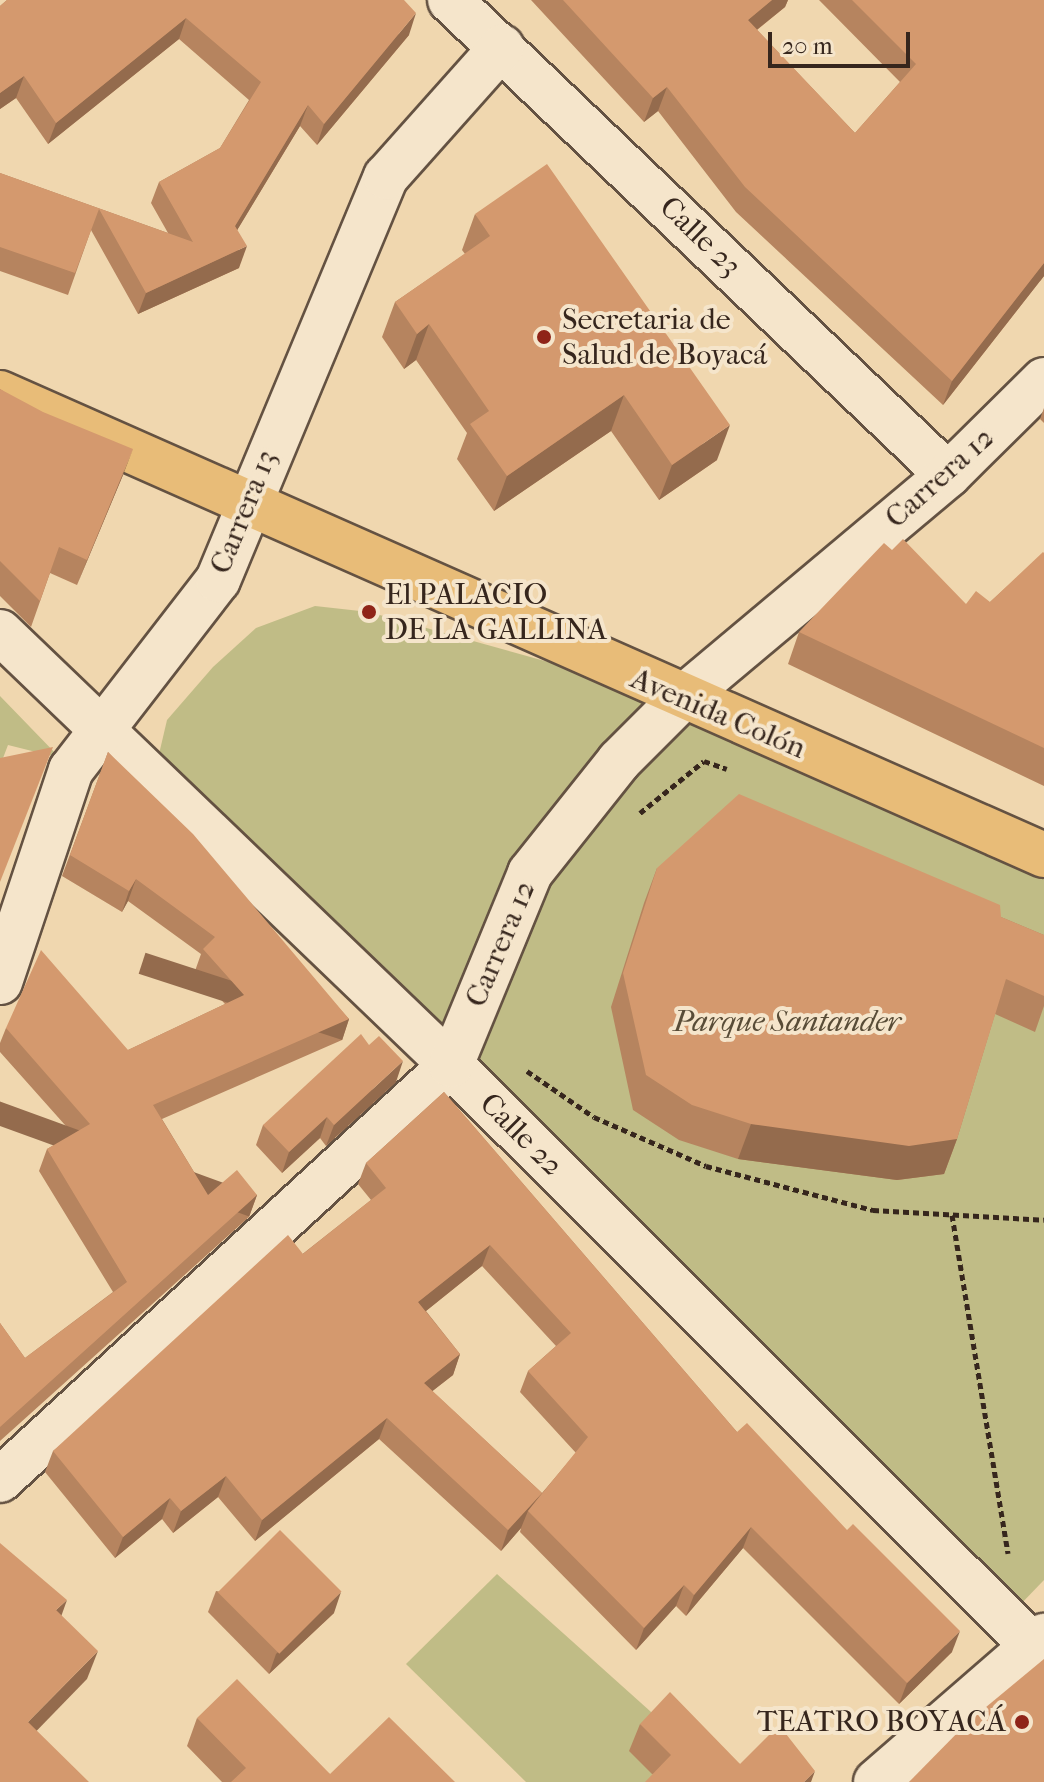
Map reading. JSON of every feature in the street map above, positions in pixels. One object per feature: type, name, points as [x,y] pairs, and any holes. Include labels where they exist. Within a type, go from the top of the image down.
[{"type":"main road","name":"Avenida Colón","points":[[0,393],[245,507],[1044,855]]},
{"type":"street","name":"Calle 23","points":[[450,0],[948,475]]},
{"type":"street","name":"Carrera 13","points":[[0,982],[71,770],[97,730],[150,677],[218,580],[245,507],[386,177],[502,47]]},
{"type":"street","name":"Carrera 12","points":[[0,1480],[451,1065],[530,873],[681,699],[948,475],[1044,380]]},
{"type":"street","name":"Calle 22","points":[[0,632],[97,730],[451,1065],[1039,1641]]},
{"type":"street","points":[[876,1782],[1039,1641]]},
{"type":"path","points":[[633,819],[704,761],[734,772]]},
{"type":"path","points":[[523,1068],[594,1117],[706,1166],[873,1210],[1044,1220]]},
{"type":"path","points":[[952,1215],[1009,1560]]},
{"type":"green space","name":"Parque Santander","points":[[315,606],[369,612],[681,699],[1044,855],[1044,1580],[1017,1608],[156,767],[167,720],[213,667],[256,628]]},
{"type":"green space","points":[[0,696],[60,758],[8,745],[0,766]]},
{"type":"green space","points":[[497,1574],[660,1720],[660,1782],[526,1782],[406,1664]]},
{"type":"building","points":[[7,0],[404,0],[416,13],[324,124],[308,105],[235,226],[247,246],[146,293],[99,209],[75,273],[0,247],[0,173],[193,242],[159,182],[220,148],[261,82],[186,18],[56,123],[24,76],[0,93],[0,6]]},
{"type":"building","points":[[563,0],[772,0],[748,20],[855,133],[916,64],[852,0],[1044,0],[1044,263],[952,381],[745,187],[667,87],[653,98]]},
{"type":"building","points":[[547,164],[730,425],[672,465],[624,395],[507,476],[470,424],[489,411],[429,324],[417,334],[395,302],[490,236],[475,214]]},
{"type":"building","points":[[0,389],[43,412],[133,449],[87,560],[59,547],[40,601],[0,561]]},
{"type":"building","points":[[903,539],[966,604],[976,591],[990,602],[1044,553],[1044,748],[799,632],[884,543],[892,550]]},
{"type":"building","points":[[53,747],[0,882],[0,758]]},
{"type":"building","points":[[108,752],[193,834],[349,1019],[153,1105],[208,1195],[237,1170],[257,1195],[0,1427],[0,1323],[25,1358],[127,1282],[47,1149],[90,1124],[6,1028],[41,950],[128,1050],[244,995],[203,949],[215,937],[136,879],[129,891],[70,855]]},
{"type":"building","points":[[739,794],[1000,905],[1001,917],[1044,935],[1044,996],[1006,979],[957,1139],[909,1146],[751,1124],[692,1105],[646,1075],[623,973],[657,868]]},
{"type":"building","points":[[361,1034],[369,1045],[379,1036],[403,1061],[334,1125],[327,1117],[289,1152],[263,1125]]},
{"type":"building","points":[[444,1092],[737,1432],[747,1423],[847,1530],[853,1524],[960,1631],[907,1683],[751,1527],[694,1595],[684,1585],[644,1628],[528,1511],[588,1437],[528,1371],[571,1333],[490,1245],[418,1302],[460,1354],[424,1383],[542,1493],[508,1530],[387,1418],[262,1520],[226,1476],[181,1511],[170,1498],[123,1537],[53,1451],[288,1235],[303,1254],[386,1188],[366,1163]]},
{"type":"building","points":[[280,1530],[342,1592],[279,1654],[218,1592]]},
{"type":"building","points":[[0,1543],[67,1600],[56,1610],[98,1651],[28,1722],[89,1782],[0,1782]]},
{"type":"building","points":[[1044,1659],[1044,1782],[909,1782],[968,1722]]},
{"type":"building","points":[[237,1679],[330,1774],[389,1717],[455,1782],[231,1782],[246,1768],[197,1718]]},
{"type":"building","points":[[670,1692],[740,1764],[779,1725],[815,1771],[804,1782],[645,1782],[671,1755],[640,1724]]},
{"type":"place","name":"Secretaria de Salud de Boyacá","points":[[544,337]]},
{"type":"place","name":"El PALACIO DE LA GALLINA","points":[[369,612]]},
{"type":"place","name":"TEATRO BOYACÁ","points":[[1022,1722]]}]
